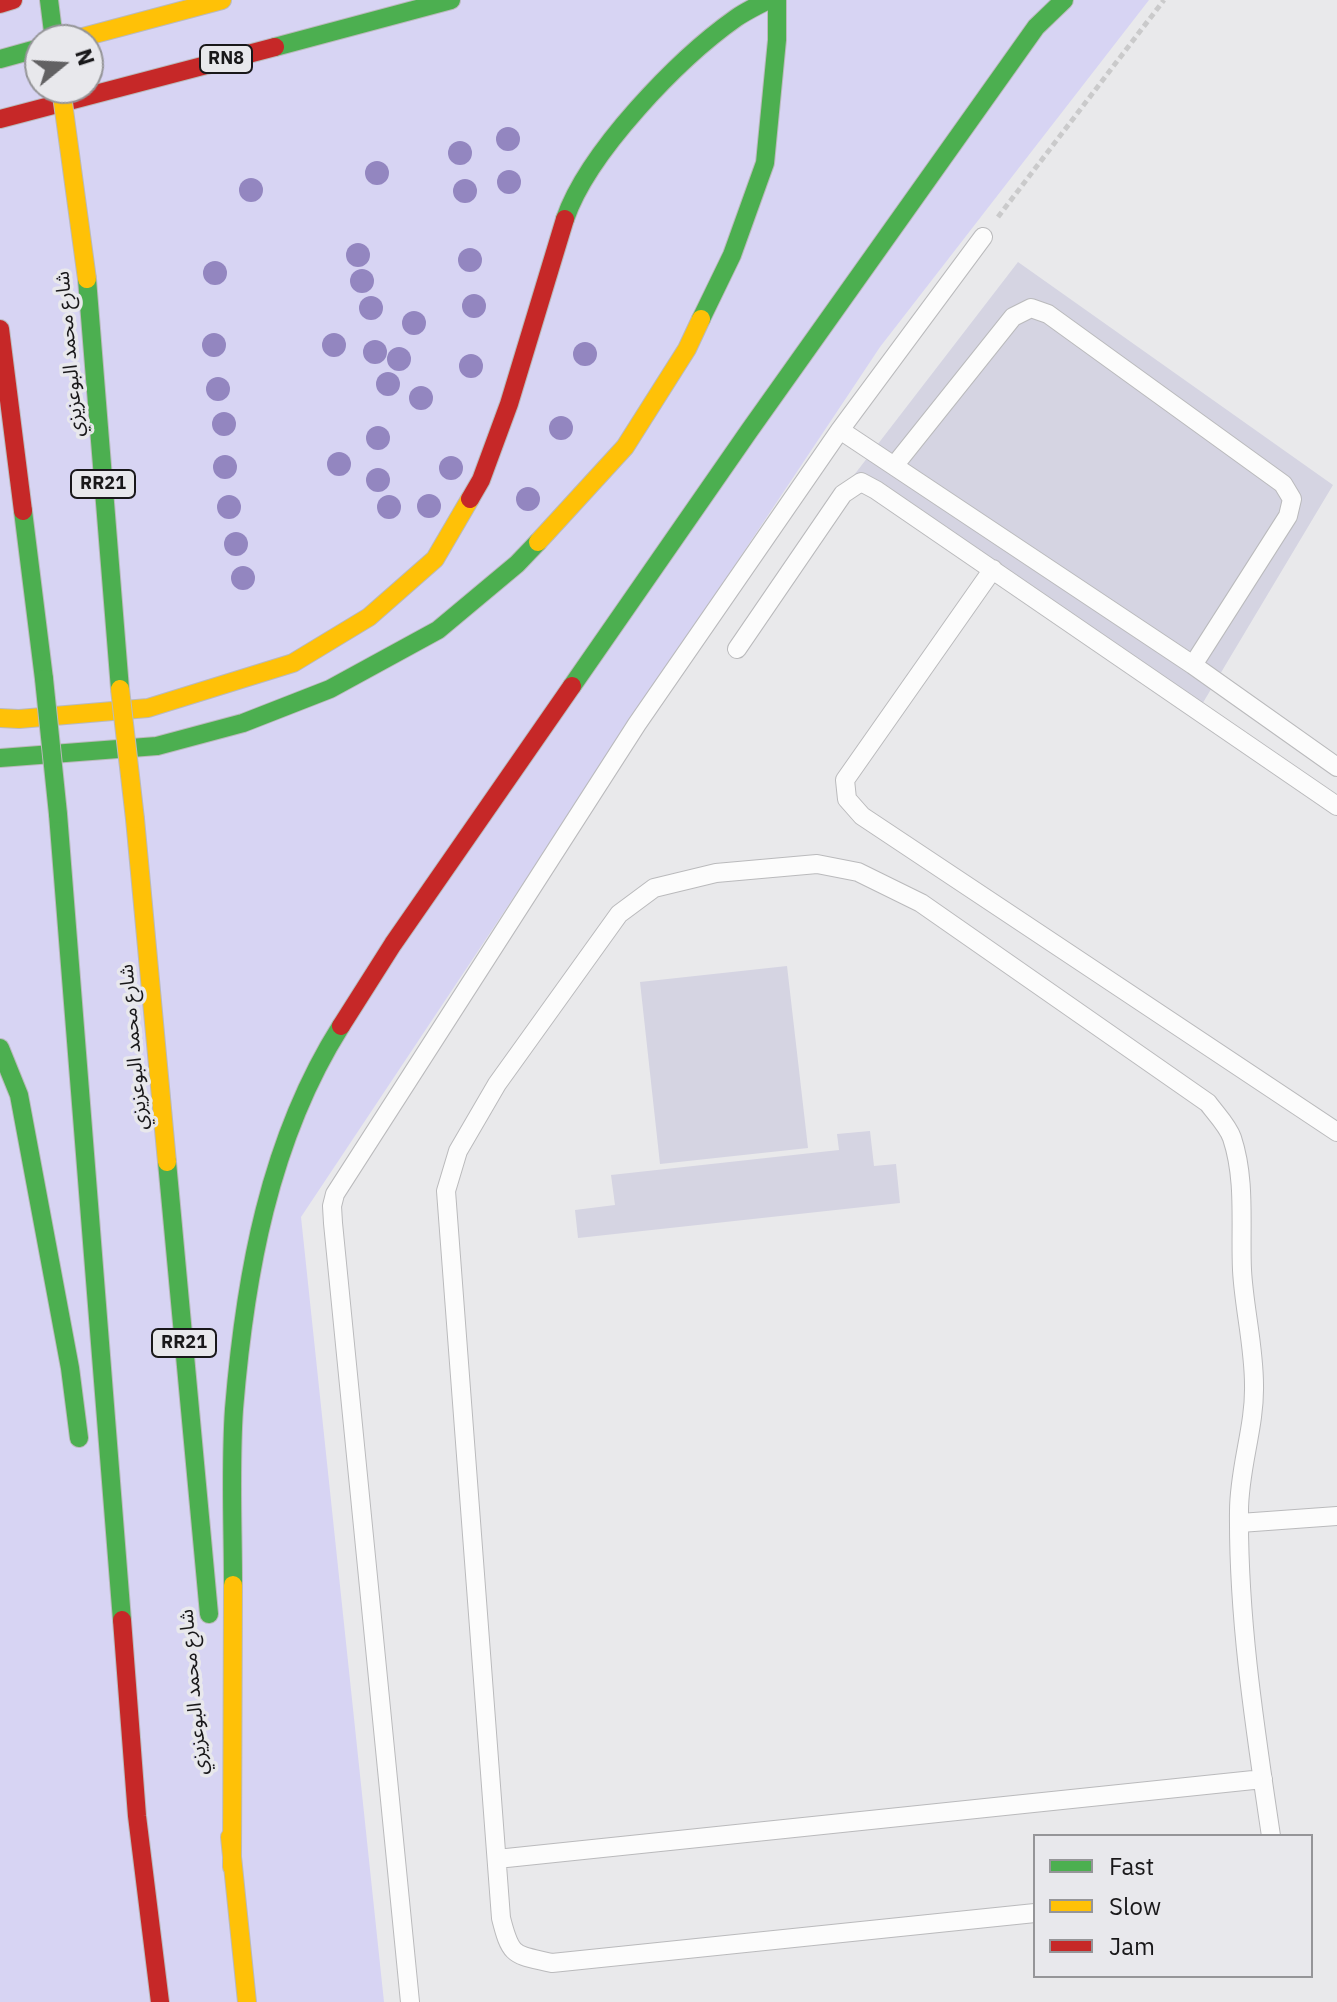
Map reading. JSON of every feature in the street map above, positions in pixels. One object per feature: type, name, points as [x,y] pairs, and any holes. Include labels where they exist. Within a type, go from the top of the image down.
[{"type":"highway","points":[[0,4],[13,0]]},
{"type":"highway","points":[[49,0],[52,24]]},
{"type":"highway","points":[[67,0],[69,24]]},
{"type":"highway","points":[[104,31],[222,0]]},
{"type":"highway","name":"RN8","points":[[0,119],[451,0]]},
{"type":"highway","points":[[0,718],[148,708],[293,663],[369,617],[435,559],[481,480],[509,404],[567,214],[593,167],[640,105],[683,63],[736,18],[768,0]]},
{"type":"highway","points":[[0,758],[157,746],[243,723],[330,689],[438,630],[517,564],[625,447],[687,349],[732,255],[765,163],[777,40],[777,0]]},
{"type":"highway","points":[[232,1867],[234,1411],[250,1268],[281,1150],[316,1069],[393,944],[740,444],[1036,27],[1064,0]]},
{"type":"highway","points":[[0,59],[24,52]]},
{"type":"highway","name":"شارع محمد البوعزيزي","points":[[63,104],[87,279],[120,689],[135,819],[210,1629]]},
{"type":"highway","points":[[74,104],[87,279]]},
{"type":"highway","points":[[0,329],[58,814],[137,1816],[160,2002]]},
{"type":"highway","points":[[0,1048],[19,1095],[70,1368],[82,1463]]},
{"type":"highway","points":[[103,1620],[137,1816]]},
{"type":"highway","name":"شارع محمد البوعزيزي","points":[[215,1677],[247,2002]]},
{"type":"lane","points":[[410,2002],[332,1214],[335,1194],[637,724],[840,430],[983,237]]},
{"type":"lane","points":[[894,466],[1013,317],[1031,308],[1048,314],[1283,484],[1292,499],[1288,516],[1193,665]]},
{"type":"lane","points":[[840,430],[1193,665],[1337,767]]},
{"type":"lane","points":[[737,649],[843,494],[861,482],[1337,806]]},
{"type":"lane","points":[[993,569],[845,780],[847,799],[862,816],[1337,1132]]},
{"type":"lane","points":[[1033,1913],[552,1963],[520,1956],[509,1946],[501,1918],[446,1191],[458,1151],[497,1084],[619,914],[654,888],[716,873],[817,864],[858,872],[921,903],[1208,1103],[1231,1135],[1242,1179],[1239,1196],[1242,1272],[1254,1385],[1250,1429],[1241,1469],[1246,1666],[1271,1834]]},
{"type":"lane","points":[[1240,1523],[1337,1516]]},
{"type":"lane","points":[[497,1859],[1263,1779]]},
{"type":"path","points":[[983,237],[1164,0]]},
{"type":"shaded area","points":[[0,0],[1149,0],[880,347],[301,1217],[384,2002],[0,2002]]},
{"type":"building","points":[[1018,262],[1333,485],[1201,706],[851,479]]},
{"type":"building","points":[[787,966],[808,1148],[660,1164],[640,982]]},
{"type":"building","points":[[870,1131],[874,1166],[896,1164],[900,1203],[578,1238],[575,1210],[615,1205],[611,1175],[839,1150],[837,1134]]},
{"type":"traffic: fast","points":[[49,0],[52,24]]},
{"type":"traffic: fast","points":[[275,47],[451,0]]},
{"type":"traffic: fast","points":[[565,219],[593,165],[662,82],[740,15],[768,0]]},
{"type":"traffic: fast","points":[[701,319],[732,255],[765,163],[777,40],[777,0]]},
{"type":"traffic: fast","points":[[572,686],[1036,27],[1064,0]]},
{"type":"traffic: fast","points":[[0,59],[24,52]]},
{"type":"traffic: fast","points":[[87,279],[120,689]]},
{"type":"traffic: fast","points":[[23,511],[44,679]]},
{"type":"traffic: fast","points":[[0,758],[157,746],[243,723],[330,689],[438,630],[517,564],[538,542]]},
{"type":"traffic: fast","points":[[44,679],[58,814]]},
{"type":"traffic: fast","points":[[58,814],[122,1620]]},
{"type":"traffic: fast","points":[[233,1585],[234,1409],[254,1259],[278,1162],[295,1115],[341,1026]]},
{"type":"traffic: fast","points":[[0,1048],[19,1095],[70,1368],[79,1438]]},
{"type":"traffic: fast","points":[[167,1162],[209,1614]]},
{"type":"traffic: slow","points":[[104,31],[222,0]]},
{"type":"traffic: slow","points":[[63,104],[87,279]]},
{"type":"traffic: slow","points":[[538,542],[625,447],[687,349],[701,319]]},
{"type":"traffic: slow","points":[[0,718],[148,708],[293,663],[369,617],[435,559],[470,499]]},
{"type":"traffic: slow","points":[[120,689],[135,819]]},
{"type":"traffic: slow","points":[[135,819],[167,1162]]},
{"type":"traffic: slow","points":[[232,1867],[233,1585]]},
{"type":"traffic: slow","points":[[230,1837],[247,2002]]},
{"type":"traffic: jam","points":[[0,4],[13,0]]},
{"type":"traffic: jam","points":[[0,119],[275,47]]},
{"type":"traffic: jam","points":[[470,499],[481,480],[509,404],[565,219]]},
{"type":"traffic: jam","points":[[0,329],[23,511]]},
{"type":"traffic: jam","points":[[341,1026],[393,944],[572,686]]},
{"type":"traffic: jam","points":[[122,1620],[137,1816],[160,2002]]}]
